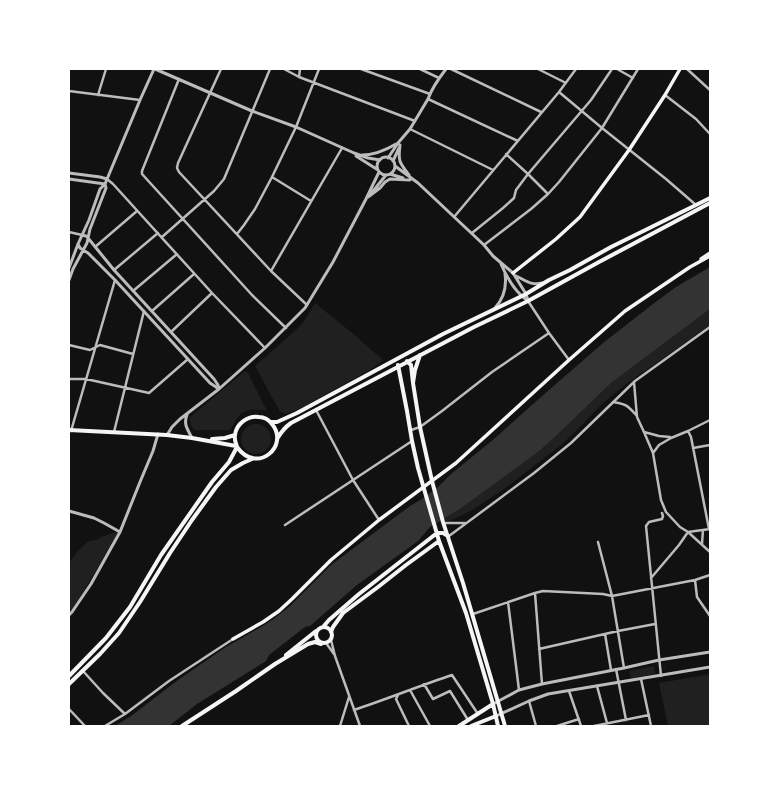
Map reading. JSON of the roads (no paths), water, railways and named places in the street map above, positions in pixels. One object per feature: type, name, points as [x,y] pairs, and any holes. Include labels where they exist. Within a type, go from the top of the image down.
[{"type":"main road","points":[[513,274],[556,239],[580,217],[629,150],[680,69]]},
{"type":"main road","points":[[271,422],[277,422],[298,413],[443,334],[526,294],[610,248],[710,198]]},
{"type":"main road","points":[[277,440],[280,432],[291,423],[398,366],[528,301],[710,204]]},
{"type":"main road","points":[[233,639],[279,611],[332,560],[379,520],[456,463],[625,311],[710,253]]},
{"type":"main road","points":[[690,267],[710,257]]},
{"type":"main road","points":[[413,383],[415,370],[420,355]]},
{"type":"main road","points":[[400,357],[408,361],[411,365],[420,427],[432,481],[443,522],[473,614],[505,726]]},
{"type":"main road","points":[[400,357],[398,366],[408,411],[412,441],[425,493],[439,541],[466,613],[498,726]]},
{"type":"main road","points":[[252,417],[259,417],[271,422],[277,433],[276,446],[272,452],[260,459],[246,457],[241,453],[235,441],[235,435],[240,423],[252,417]]},
{"type":"main road","points":[[70,431],[167,434],[237,446]]},
{"type":"main road","points":[[203,439],[221,438],[235,435]]},
{"type":"main road","points":[[69,676],[106,638],[130,607],[161,555],[208,488],[229,462],[237,446]]},
{"type":"main road","points":[[69,684],[119,633],[170,553],[216,487],[226,475],[236,467],[253,459]]},
{"type":"main road","points":[[275,664],[318,629],[323,627],[359,594],[437,533],[443,533],[448,536]]},
{"type":"main road","points":[[183,726],[275,664],[308,644],[315,642],[324,643],[331,640],[331,632],[333,627],[343,613],[439,541]]},
{"type":"main road","points":[[323,627],[328,628],[331,632]]},
{"type":"main road","points":[[316,631],[317,641],[324,643]]},
{"type":"main road","points":[[459,726],[493,704]]},
{"type":"main road","points":[[471,726],[496,716]]},
{"type":"street","points":[[98,95],[106,69]]},
{"type":"street","points":[[69,268],[100,189],[105,184],[140,100],[155,69],[252,111],[296,127],[348,151],[379,171],[388,175],[412,180]]},
{"type":"street","points":[[221,69],[177,168],[179,172],[271,271],[307,306]]},
{"type":"street","points":[[162,237],[205,200],[224,179],[269,69]]},
{"type":"street","points":[[284,69],[299,77],[415,121]]},
{"type":"street","points":[[299,77],[300,69]]},
{"type":"street","points":[[237,234],[255,209],[272,177],[296,127],[319,69]]},
{"type":"street","points":[[360,69],[430,94]]},
{"type":"street","points":[[420,69],[439,78]]},
{"type":"street","points":[[388,158],[410,129],[439,78],[446,69]]},
{"type":"street","points":[[451,69],[541,112]]},
{"type":"street","points":[[538,69],[566,83]]},
{"type":"street","points":[[454,217],[559,92],[576,69]]},
{"type":"street","points":[[472,233],[514,198],[516,190],[528,174],[591,100],[612,69]]},
{"type":"street","points":[[617,69],[633,78]]},
{"type":"street","points":[[484,245],[532,209],[559,182],[602,128],[638,69]]},
{"type":"street","points":[[687,69],[710,90]]},
{"type":"street","points":[[179,79],[142,174],[252,295],[286,328]]},
{"type":"street","points":[[69,91],[140,100]]},
{"type":"street","points":[[559,92],[696,206]]},
{"type":"street","points":[[665,95],[696,119],[710,134]]},
{"type":"street","points":[[428,99],[518,141]]},
{"type":"street","points":[[410,129],[493,170]]},
{"type":"street","points":[[361,155],[389,149],[399,144]]},
{"type":"street","points":[[393,161],[399,144]]},
{"type":"street","points":[[399,144],[399,160],[412,180]]},
{"type":"street","points":[[271,271],[342,148]]},
{"type":"street","points":[[348,151],[380,160],[382,158],[388,158],[393,161],[395,166],[418,183],[472,233],[493,256],[513,274],[529,283],[534,284],[546,282]]},
{"type":"street","points":[[506,154],[548,194]]},
{"type":"street","points":[[167,434],[176,423],[219,390],[266,348],[306,308],[367,198],[379,171],[377,165],[380,160]]},
{"type":"street","points":[[367,198],[388,175],[394,171],[395,166]]},
{"type":"street","points":[[69,173],[100,177],[107,179],[113,184],[194,274],[266,348]]},
{"type":"street","points":[[272,177],[311,201]]},
{"type":"street","points":[[69,179],[105,184]]},
{"type":"street","points":[[367,198],[385,182],[390,180],[412,180]]},
{"type":"street","points":[[69,280],[73,269],[87,243],[90,229],[106,188],[105,184]]},
{"type":"street","points":[[95,247],[137,211]]},
{"type":"street","points":[[69,232],[86,236],[88,238],[114,270],[214,379],[219,390]]},
{"type":"street","points":[[114,270],[158,233]]},
{"type":"street","points":[[78,244],[80,248],[88,253],[115,280],[210,383],[219,390]]},
{"type":"street","points":[[133,291],[177,254]]},
{"type":"street","points":[[501,264],[505,273],[521,296],[528,301]]},
{"type":"street","points":[[493,310],[506,291],[505,273]]},
{"type":"street","points":[[152,311],[194,274]]},
{"type":"street","points":[[513,274],[526,294],[528,301],[569,360]]},
{"type":"street","points":[[70,431],[115,280]]},
{"type":"street","points":[[171,332],[212,293]]},
{"type":"street","points":[[114,432],[144,312]]},
{"type":"street","points":[[448,536],[534,473],[571,443],[634,381],[710,327]]},
{"type":"street","points":[[410,430],[420,427],[492,372],[549,333]]},
{"type":"street","points":[[69,345],[90,350],[100,345],[133,354]]},
{"type":"street","points":[[69,379],[86,379],[125,389],[149,393],[188,359]]},
{"type":"street","points":[[634,381],[637,417]]},
{"type":"street","points":[[612,402],[627,405],[637,417],[653,453],[661,500],[666,512],[680,527],[688,532],[710,552]]},
{"type":"street","points":[[316,410],[352,480],[379,520]]},
{"type":"street","points":[[187,414],[185,424],[192,438]]},
{"type":"street","points":[[653,453],[659,445],[671,438],[710,420]]},
{"type":"street","points":[[651,579],[688,532],[710,529],[691,438],[688,431]]},
{"type":"street","points":[[644,432],[671,438]]},
{"type":"street","points":[[69,615],[91,584],[120,532],[153,451],[158,434]]},
{"type":"street","points":[[285,525],[412,441]]},
{"type":"street","points":[[693,448],[710,445]]},
{"type":"street","points":[[69,511],[94,518],[120,532]]},
{"type":"street","points":[[661,676],[646,526],[649,522],[662,519],[662,513]]},
{"type":"street","points":[[443,522],[466,523]]},
{"type":"street","points":[[702,544],[703,530]]},
{"type":"street","points":[[598,542],[612,596],[624,668]]},
{"type":"street","points":[[473,614],[543,591],[603,594],[612,596],[710,576]]},
{"type":"street","points":[[695,580],[697,597],[710,616]]},
{"type":"street","points":[[535,593],[542,684]]},
{"type":"street","points":[[508,602],[519,690]]},
{"type":"street","points":[[705,610],[710,610]]},
{"type":"street","points":[[539,649],[655,624]]},
{"type":"street","points":[[605,634],[611,670]]},
{"type":"street","points":[[104,726],[125,714],[169,681],[233,639]]},
{"type":"street","points":[[331,640],[335,656],[360,726]]},
{"type":"street","points":[[324,643],[335,656]]},
{"type":"street","points":[[493,704],[519,690],[542,684],[659,660],[710,652]]},
{"type":"street","points":[[496,716],[548,694],[710,667]]},
{"type":"street","points":[[616,669],[626,720]]},
{"type":"street","points":[[83,671],[125,714]]},
{"type":"street","points":[[354,710],[452,675],[478,714]]},
{"type":"street","points":[[641,679],[651,726]]},
{"type":"street","points":[[424,684],[432,699],[450,691],[468,721]]},
{"type":"street","points":[[597,686],[607,723]]},
{"type":"street","points":[[410,690],[430,726]]},
{"type":"street","points":[[569,691],[581,726]]},
{"type":"street","points":[[398,695],[396,696],[396,699],[409,726]]},
{"type":"street","points":[[340,726],[349,696]]},
{"type":"street","points":[[529,701],[536,726]]},
{"type":"street","points":[[69,709],[85,726]]},
{"type":"street","points":[[594,726],[607,723],[612,724],[649,715]]},
{"type":"street","points":[[557,726],[579,720]]}]
